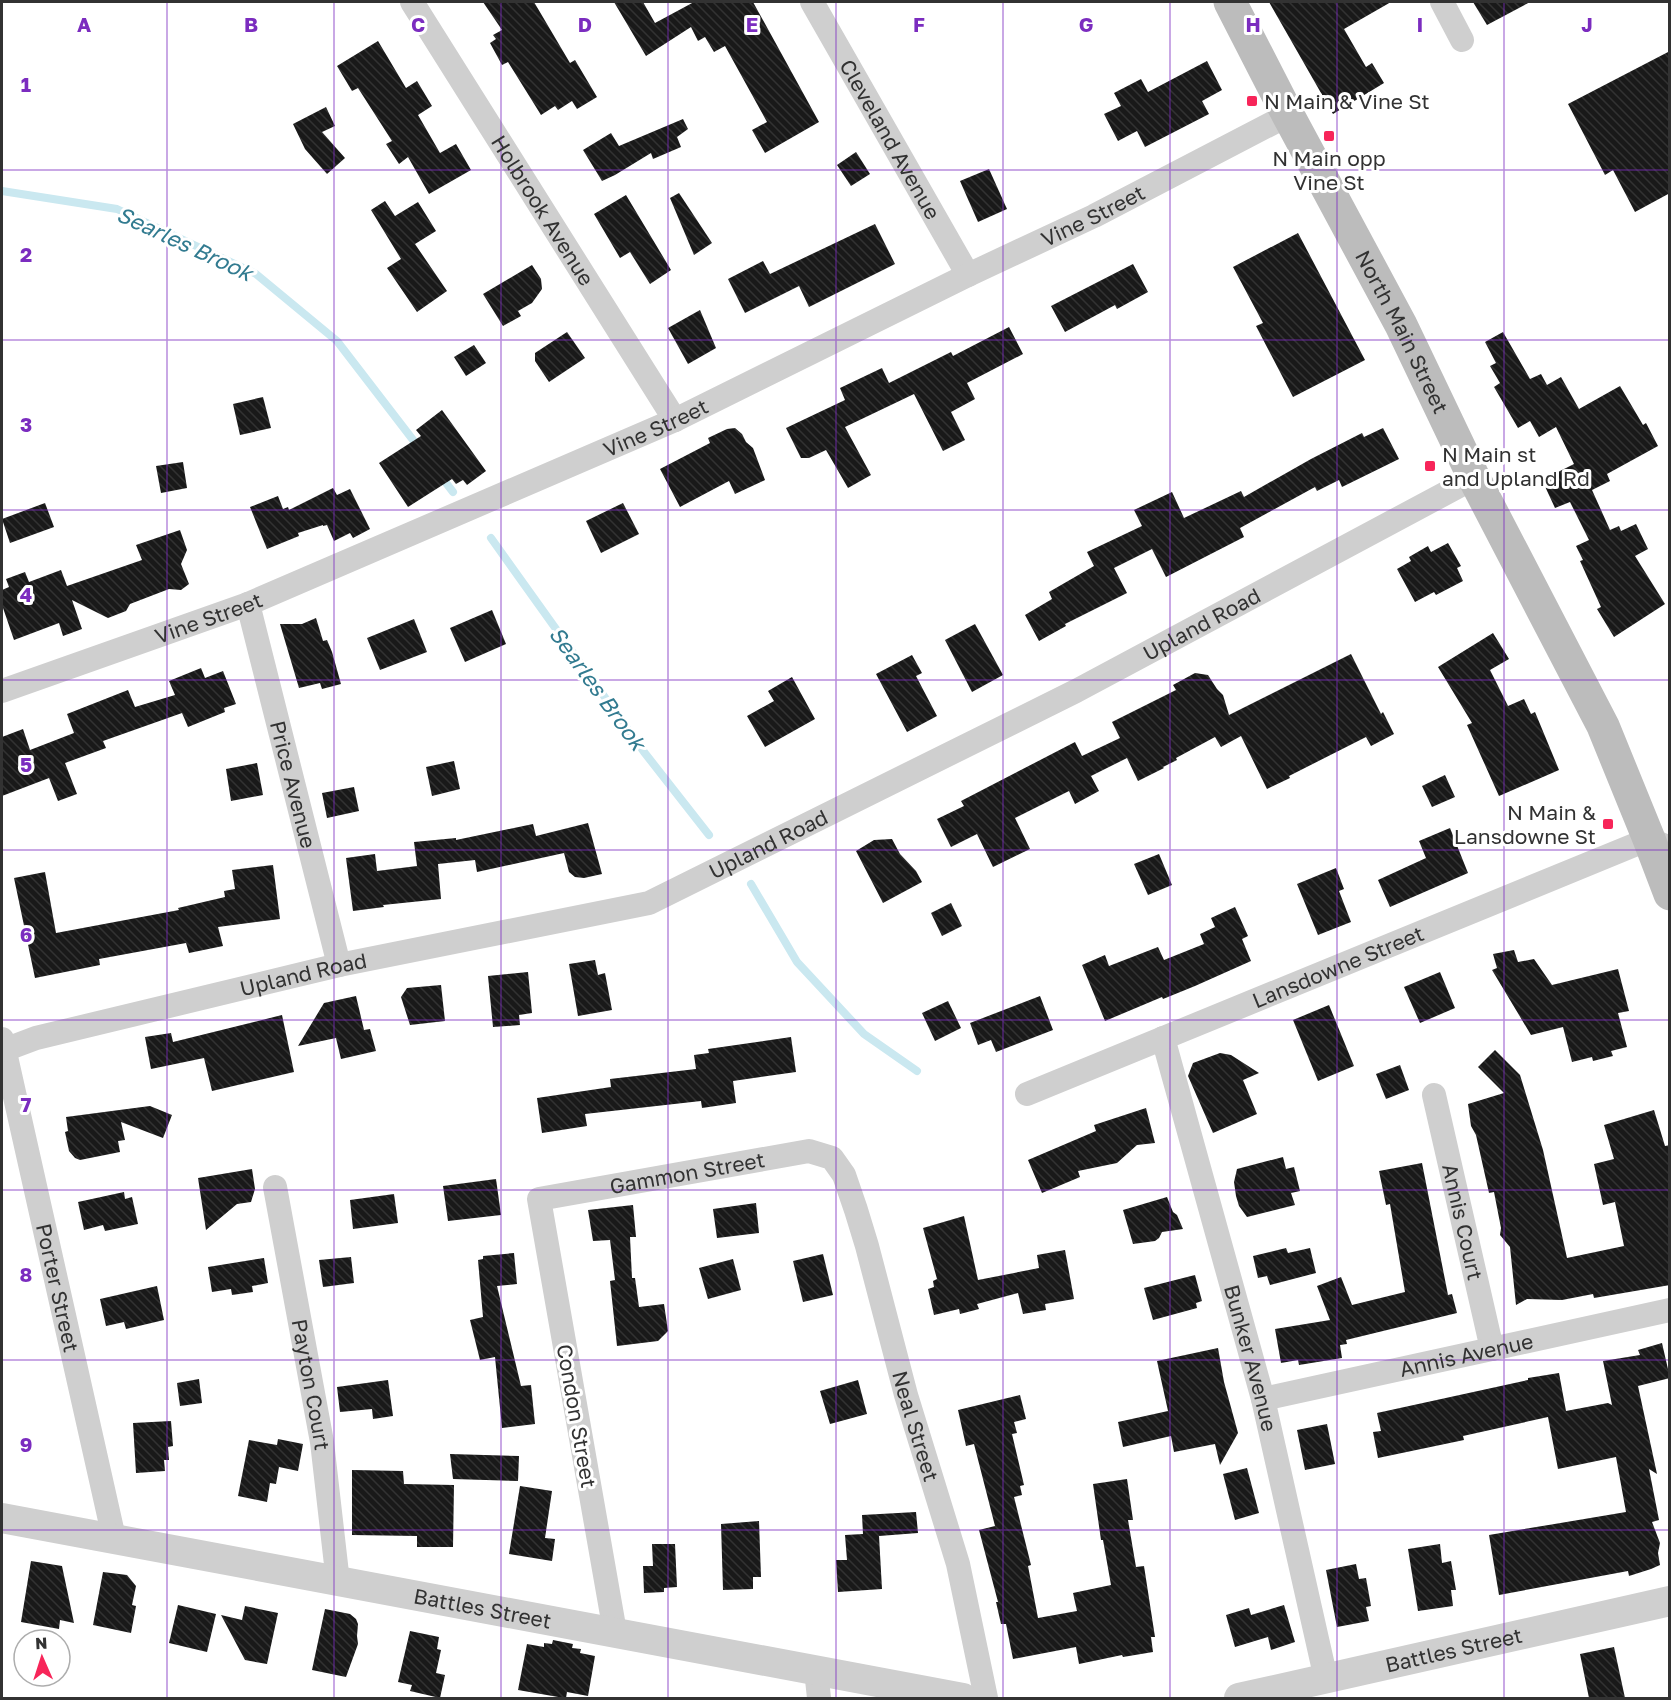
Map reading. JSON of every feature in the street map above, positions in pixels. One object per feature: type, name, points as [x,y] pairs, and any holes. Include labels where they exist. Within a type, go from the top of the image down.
[{"type":"main road","name":"North Main Street","points":[[1230,2],[1401,326],[1474,478],[1603,726],[1659,844],[1670,894]]},
{"type":"street","name":"Holbrook Avenue","points":[[412,2],[675,420]]},
{"type":"street","name":"Cleveland Avenue","points":[[812,2],[968,275]]},
{"type":"street","points":[[1442,2],[1462,40]]},
{"type":"street","name":"Vine Street","points":[[2,691],[248,604],[675,420],[968,275],[1094,216],[1288,115]]},
{"type":"street","name":"Upland Road","points":[[3,1045],[339,965],[649,903],[1076,691],[1474,478]]},
{"type":"street","name":"Price Avenue","points":[[248,604],[339,965]]},
{"type":"street","name":"Lansdowne Street","points":[[1027,1094],[1163,1038],[1659,844]]},
{"type":"street","name":"Bunker Avenue","points":[[1163,1038],[1263,1399],[1326,1679]]},
{"type":"street","name":"Porter Street","points":[[3,1045],[114,1538]]},
{"type":"street","name":"Annis Court","points":[[1434,1095],[1492,1349]]},
{"type":"street","name":"Gammon Street","points":[[539,1199],[809,1151],[832,1158]]},
{"type":"street","name":"Neal Street","points":[[832,1158],[844,1175],[867,1246],[906,1395],[958,1564],[986,1698]]},
{"type":"street","name":"Payton Court","points":[[274,1187],[322,1442],[338,1582]]},
{"type":"street","name":"Condon Street","points":[[539,1199],[615,1632]]},
{"type":"street","name":"Annis Avenue","points":[[1263,1399],[1670,1310]]},
{"type":"street","name":"Battles Street","points":[[2,1518],[615,1632],[818,1684],[963,1698]]},
{"type":"street","name":"Battles Street","points":[[1239,1698],[1670,1601]]},
{"type":"building","points":[[483,2],[534,2],[570,63],[575,60],[597,97],[577,109],[572,101],[558,110],[555,106],[541,115],[508,62],[502,65],[490,43],[496,39],[493,35],[502,30]]},
{"type":"building","points":[[614,2],[643,2],[655,23],[694,2],[753,2],[819,122],[765,153],[752,130],[767,122],[725,46],[714,52],[705,37],[698,41],[691,27],[646,56]]},
{"type":"building","points":[[1269,2],[1391,2],[1344,29],[1366,67],[1372,63],[1384,83],[1333,114]]},
{"type":"building","points":[[1473,2],[1530,2],[1487,25]]},
{"type":"building","points":[[378,41],[406,88],[417,81],[432,106],[418,115],[440,153],[456,144],[471,170],[429,194],[408,157],[399,164],[386,144],[392,141],[358,88],[352,91],[337,66]]},
{"type":"building","points":[[1670,51],[1670,193],[1635,212],[1613,170],[1605,175],[1568,104]]},
{"type":"building","points":[[1207,61],[1222,90],[1202,101],[1209,114],[1145,147],[1137,131],[1118,141],[1104,114],[1121,106],[1114,93],[1141,79],[1148,92]]},
{"type":"building","points":[[326,107],[335,126],[322,132],[345,158],[327,174],[305,149],[293,124]]},
{"type":"building","points":[[683,119],[688,129],[677,137],[681,147],[653,159],[651,153],[602,181],[583,150],[611,133],[619,146]]},
{"type":"building","points":[[856,152],[870,174],[851,186],[837,165]]},
{"type":"building","points":[[989,169],[1007,209],[978,222],[960,181]]},
{"type":"building","points":[[679,193],[712,243],[694,255],[670,198]]},
{"type":"building","points":[[626,195],[671,270],[650,284],[630,252],[620,258],[594,214]]},
{"type":"building","points":[[385,201],[395,216],[418,202],[436,231],[415,244],[447,291],[417,312],[387,268],[401,259],[371,210]]},
{"type":"building","points":[[875,224],[895,264],[809,307],[799,286],[745,313],[728,279],[763,261],[770,274]]},
{"type":"building","points":[[1298,233],[1365,360],[1293,397],[1256,326],[1263,323],[1233,267]]},
{"type":"building","points":[[1133,264],[1148,292],[1117,309],[1115,305],[1065,332],[1051,306]]},
{"type":"building","points":[[532,265],[541,279],[542,289],[532,303],[518,311],[521,316],[503,326],[483,294]]},
{"type":"building","points":[[700,310],[716,348],[688,364],[668,328]]},
{"type":"building","points":[[1009,327],[1023,354],[967,383],[975,399],[951,412],[965,440],[943,451],[914,394],[845,427],[871,475],[848,488],[826,450],[809,458],[801,458],[786,428],[845,400],[840,388],[882,368],[889,383],[951,352],[953,356]]},
{"type":"building","points":[[567,332],[585,358],[549,382],[535,361],[535,353]]},
{"type":"building","points":[[1503,332],[1530,379],[1541,374],[1547,385],[1561,377],[1579,409],[1620,386],[1643,425],[1646,423],[1658,446],[1607,474],[1610,481],[1592,490],[1610,530],[1619,526],[1621,531],[1636,524],[1648,549],[1635,556],[1665,604],[1614,637],[1597,609],[1601,607],[1580,561],[1583,560],[1576,546],[1589,540],[1570,502],[1555,508],[1542,480],[1574,464],[1556,427],[1539,437],[1530,421],[1518,428],[1494,387],[1500,383],[1490,366],[1496,363],[1485,342]]},
{"type":"building","points":[[474,345],[486,363],[466,376],[454,357]]},
{"type":"building","points":[[263,397],[271,428],[240,435],[233,404]]},
{"type":"building","points":[[442,410],[486,471],[467,485],[463,480],[456,484],[452,479],[408,507],[379,463],[421,436],[416,430]]},
{"type":"building","points":[[735,428],[753,448],[765,480],[735,494],[729,481],[680,507],[660,469],[710,443],[708,438],[727,429]]},
{"type":"building","points":[[1383,428],[1399,459],[1342,487],[1339,480],[1317,491],[1315,487],[1240,528],[1244,537],[1166,577],[1152,549],[1114,568],[1127,593],[1065,624],[1066,626],[1039,641],[1025,615],[1052,599],[1049,592],[1094,566],[1087,552],[1142,526],[1134,510],[1172,492],[1184,518],[1241,491],[1244,497],[1362,433],[1364,437]]},
{"type":"building","points":[[183,462],[187,488],[161,493],[156,466]]},
{"type":"building","points":[[333,488],[337,495],[350,489],[370,529],[353,538],[350,533],[334,541],[327,525],[323,525],[298,533],[299,536],[267,549],[250,507],[278,496],[283,509],[288,507],[289,510]]},
{"type":"building","points":[[45,503],[54,527],[10,543],[2,519]]},
{"type":"building","points":[[623,503],[639,534],[601,553],[586,521]]},
{"type":"building","points":[[180,530],[187,550],[181,564],[189,584],[181,590],[169,589],[130,604],[126,611],[108,618],[72,600],[82,629],[63,636],[59,623],[14,640],[2,605],[2,590],[9,587],[6,579],[25,572],[29,582],[61,570],[67,586],[142,560],[136,545]]},
{"type":"building","points":[[1448,543],[1461,566],[1457,568],[1463,581],[1436,595],[1434,592],[1415,602],[1397,569],[1411,561],[1409,557],[1428,546],[1431,552]]},
{"type":"building","points":[[492,610],[506,644],[465,662],[450,628]]},
{"type":"building","points":[[316,618],[323,641],[327,640],[332,652],[341,684],[322,689],[320,683],[299,688],[280,624],[302,624]]},
{"type":"building","points":[[414,619],[427,652],[380,670],[367,638]]},
{"type":"building","points":[[975,624],[1003,675],[972,692],[945,640]]},
{"type":"building","points":[[1493,633],[1509,659],[1490,670],[1508,706],[1524,699],[1531,714],[1535,712],[1559,770],[1499,796],[1467,725],[1472,723],[1438,667]]},
{"type":"building","points":[[1351,654],[1381,714],[1383,712],[1394,734],[1371,746],[1366,737],[1267,789],[1241,736],[1221,747],[1215,737],[1138,781],[1127,758],[1091,776],[1099,791],[1075,804],[1069,791],[1015,818],[1030,849],[993,867],[977,834],[951,847],[937,819],[964,806],[961,801],[1075,742],[1082,756],[1120,738],[1112,722],[1176,690],[1173,685],[1195,673],[1208,675],[1223,695],[1229,715]]},
{"type":"building","points":[[912,655],[922,673],[916,676],[937,716],[907,732],[876,674]]},
{"type":"building","points":[[201,668],[205,678],[223,671],[236,704],[224,708],[225,712],[188,727],[182,713],[103,741],[106,748],[65,763],[77,794],[58,801],[49,778],[2,796],[2,737],[23,729],[30,750],[74,733],[67,714],[128,690],[135,707],[175,695],[169,681]]},
{"type":"building","points":[[792,677],[815,719],[765,747],[747,716],[774,701],[768,691]]},
{"type":"building","points":[[454,761],[460,789],[432,796],[426,767]]},
{"type":"building","points":[[257,763],[263,795],[231,801],[226,769]]},
{"type":"building","points":[[1445,775],[1455,797],[1432,807],[1422,786]]},
{"type":"building","points":[[354,787],[359,811],[327,818],[322,793]]},
{"type":"building","points":[[588,823],[602,874],[584,878],[575,877],[569,872],[564,853],[477,872],[475,860],[438,864],[441,899],[383,905],[384,907],[353,911],[346,858],[375,854],[377,871],[417,866],[414,842],[456,838],[456,840],[533,824],[536,836]]},
{"type":"building","points":[[1450,828],[1468,873],[1390,907],[1378,880],[1426,858],[1419,841]]},
{"type":"building","points":[[892,839],[900,854],[916,871],[922,882],[883,903],[856,851],[874,840]]},
{"type":"building","points":[[1159,854],[1172,885],[1148,895],[1134,864]]},
{"type":"building","points":[[273,865],[280,919],[218,927],[223,946],[189,953],[186,943],[99,959],[100,965],[35,978],[14,878],[45,872],[56,933],[179,910],[178,908],[225,897],[224,891],[235,889],[232,870]]},
{"type":"building","points":[[1336,868],[1344,889],[1339,891],[1351,922],[1318,935],[1297,884]]},
{"type":"building","points":[[951,903],[962,926],[942,936],[931,913]]},
{"type":"building","points":[[1235,907],[1248,936],[1242,939],[1251,961],[1195,986],[1105,1021],[1082,965],[1105,955],[1109,966],[1158,947],[1164,960],[1204,944],[1200,934],[1215,927],[1211,918]]},
{"type":"building","points":[[1514,950],[1518,962],[1534,959],[1552,985],[1618,969],[1629,1011],[1618,1013],[1627,1047],[1611,1051],[1613,1056],[1593,1061],[1592,1057],[1572,1062],[1563,1027],[1531,1035],[1492,970],[1497,968],[1493,954]]},
{"type":"building","points":[[595,960],[598,975],[605,973],[612,1010],[578,1016],[569,964]]},
{"type":"building","points":[[528,972],[532,1013],[519,1015],[520,1025],[493,1027],[488,976]]},
{"type":"building","points":[[1440,972],[1455,1008],[1420,1023],[1404,987]]},
{"type":"building","points":[[441,985],[445,1021],[410,1025],[401,997],[407,988]]},
{"type":"building","points":[[356,996],[364,1030],[370,1029],[376,1051],[341,1059],[336,1038],[298,1046],[324,1003]]},
{"type":"building","points":[[1040,996],[1053,1030],[996,1052],[991,1040],[978,1045],[970,1023]]},
{"type":"building","points":[[948,1001],[961,1028],[935,1041],[922,1013]]},
{"type":"building","points":[[1329,1005],[1354,1066],[1318,1081],[1293,1020]]},
{"type":"building","points":[[282,1015],[294,1072],[212,1091],[204,1058],[151,1069],[145,1037],[171,1033],[173,1042]]},
{"type":"building","points":[[791,1037],[796,1072],[733,1081],[736,1103],[702,1108],[701,1101],[585,1114],[587,1126],[542,1133],[537,1098],[611,1087],[610,1079],[696,1069],[694,1055],[709,1053],[708,1049]]},
{"type":"building","points":[[1495,1050],[1520,1075],[1543,1150],[1567,1258],[1624,1246],[1615,1202],[1603,1205],[1594,1164],[1614,1159],[1604,1125],[1654,1110],[1665,1146],[1670,1145],[1670,1285],[1594,1298],[1593,1294],[1562,1300],[1527,1299],[1516,1305],[1510,1247],[1500,1235],[1501,1228],[1494,1192],[1489,1193],[1476,1135],[1471,1126],[1468,1104],[1504,1093],[1478,1067]]},
{"type":"building","points":[[1220,1053],[1231,1055],[1259,1073],[1243,1080],[1257,1114],[1213,1133],[1188,1076],[1193,1063]]},
{"type":"building","points":[[1400,1065],[1409,1090],[1386,1099],[1376,1074]]},
{"type":"building","points":[[150,1106],[172,1115],[163,1138],[121,1122],[125,1140],[118,1141],[120,1152],[80,1160],[69,1151],[65,1132],[68,1131],[66,1117]]},
{"type":"building","points":[[1146,1108],[1155,1143],[1137,1145],[1117,1163],[1078,1171],[1080,1177],[1042,1193],[1028,1160],[1096,1131],[1094,1125]]},
{"type":"building","points":[[1283,1157],[1286,1169],[1294,1167],[1300,1191],[1291,1193],[1295,1205],[1247,1217],[1239,1206],[1236,1196],[1234,1182],[1237,1169]]},
{"type":"building","points":[[1422,1163],[1448,1295],[1452,1294],[1457,1313],[1346,1340],[1347,1344],[1340,1345],[1342,1358],[1299,1365],[1298,1360],[1281,1363],[1275,1329],[1330,1320],[1317,1286],[1341,1277],[1352,1305],[1405,1292],[1390,1204],[1386,1205],[1379,1171]]},
{"type":"building","points":[[252,1169],[255,1189],[251,1202],[237,1204],[206,1230],[198,1178]]},
{"type":"building","points":[[496,1179],[501,1215],[448,1221],[443,1186]]},
{"type":"building","points":[[124,1192],[125,1199],[132,1197],[138,1224],[105,1231],[103,1225],[84,1230],[78,1202]]},
{"type":"building","points":[[394,1194],[398,1223],[353,1229],[350,1200]]},
{"type":"building","points":[[1167,1197],[1183,1229],[1162,1232],[1155,1241],[1133,1244],[1123,1210]]},
{"type":"building","points":[[756,1203],[759,1233],[717,1238],[713,1209]]},
{"type":"building","points":[[633,1205],[636,1237],[630,1237],[632,1278],[635,1278],[639,1307],[664,1304],[668,1331],[658,1341],[617,1346],[610,1281],[615,1280],[610,1240],[593,1241],[588,1210]]},
{"type":"building","points":[[964,1216],[978,1280],[1039,1268],[1037,1255],[1065,1250],[1074,1299],[1045,1304],[1046,1310],[1023,1314],[1018,1293],[977,1304],[979,1309],[960,1314],[959,1309],[934,1315],[928,1289],[934,1287],[933,1281],[937,1279],[923,1228]]},
{"type":"building","points":[[1286,1248],[1288,1253],[1310,1248],[1316,1273],[1270,1285],[1267,1276],[1258,1278],[1253,1256]]},
{"type":"building","points":[[514,1253],[517,1284],[497,1286],[521,1386],[531,1385],[535,1424],[502,1428],[495,1357],[480,1360],[470,1320],[483,1317],[478,1260],[483,1259],[483,1256]]},
{"type":"building","points":[[823,1254],[833,1295],[803,1302],[793,1261]]},
{"type":"building","points":[[351,1257],[354,1283],[323,1287],[319,1260]]},
{"type":"building","points":[[264,1258],[268,1283],[252,1286],[253,1292],[232,1295],[231,1289],[212,1292],[208,1267]]},
{"type":"building","points":[[733,1259],[741,1290],[708,1299],[699,1268]]},
{"type":"building","points":[[1195,1275],[1202,1301],[1196,1303],[1197,1308],[1153,1320],[1144,1288]]},
{"type":"building","points":[[157,1286],[164,1320],[126,1329],[124,1322],[106,1326],[100,1299]]},
{"type":"building","points":[[1662,1343],[1670,1378],[1638,1386],[1657,1474],[1649,1469],[1659,1520],[1652,1522],[1660,1543],[1658,1553],[1660,1565],[1651,1569],[1629,1576],[1628,1571],[1499,1595],[1489,1535],[1626,1512],[1616,1457],[1558,1469],[1548,1417],[1463,1436],[1464,1440],[1378,1458],[1373,1432],[1381,1431],[1377,1413],[1559,1373],[1566,1411],[1608,1403],[1612,1405],[1603,1361],[1640,1355],[1638,1350]]},
{"type":"building","points":[[1218,1348],[1224,1382],[1238,1433],[1220,1465],[1215,1444],[1174,1452],[1171,1436],[1123,1447],[1118,1422],[1168,1411],[1157,1361]]},
{"type":"building","points":[[199,1379],[202,1403],[180,1406],[177,1383]]},
{"type":"building","points":[[388,1380],[393,1416],[373,1419],[372,1409],[340,1412],[337,1387]]},
{"type":"building","points":[[858,1380],[867,1414],[830,1424],[820,1391]]},
{"type":"building","points":[[1020,1395],[1026,1419],[1014,1422],[1017,1433],[1012,1434],[1024,1485],[1020,1486],[1022,1495],[1014,1497],[1031,1565],[1028,1566],[1038,1618],[1077,1611],[1073,1593],[1111,1585],[1103,1540],[1101,1540],[1093,1484],[1127,1479],[1133,1520],[1128,1520],[1136,1567],[1144,1566],[1155,1637],[1151,1637],[1153,1652],[1123,1657],[1122,1655],[1079,1664],[1076,1647],[1013,1659],[1006,1624],[1001,1624],[996,1602],[998,1602],[979,1530],[995,1526],[974,1444],[966,1446],[958,1410]]},
{"type":"building","points":[[171,1421],[173,1446],[168,1447],[169,1460],[164,1460],[165,1471],[136,1473],[133,1423]]},
{"type":"building","points":[[1327,1424],[1335,1464],[1305,1470],[1297,1430]]},
{"type":"building","points":[[278,1439],[303,1444],[298,1471],[279,1467],[276,1484],[270,1483],[267,1502],[238,1496],[249,1440],[277,1445]]},
{"type":"building","points":[[450,1454],[519,1456],[518,1481],[453,1479]]},
{"type":"building","points":[[1247,1468],[1259,1513],[1235,1520],[1223,1474]]},
{"type":"building","points":[[352,1470],[403,1471],[404,1484],[454,1485],[453,1547],[417,1547],[417,1536],[352,1535]]},
{"type":"building","points":[[520,1486],[552,1491],[545,1538],[555,1539],[552,1561],[509,1554]]},
{"type":"building","points":[[916,1512],[918,1533],[879,1536],[882,1589],[838,1592],[836,1560],[847,1560],[845,1535],[863,1534],[862,1515]]},
{"type":"building","points":[[759,1521],[761,1577],[753,1577],[753,1589],[723,1590],[721,1524]]},
{"type":"building","points":[[652,1544],[675,1544],[677,1587],[664,1588],[664,1592],[644,1593],[643,1566],[653,1566]]},
{"type":"building","points":[[1440,1544],[1442,1563],[1451,1561],[1456,1590],[1451,1590],[1453,1606],[1418,1611],[1408,1549]]},
{"type":"building","points":[[31,1561],[62,1566],[74,1623],[60,1620],[59,1628],[54,1628],[21,1622]]},
{"type":"building","points":[[1356,1564],[1359,1579],[1366,1578],[1371,1606],[1366,1607],[1369,1621],[1337,1627],[1326,1570]]},
{"type":"building","points":[[103,1572],[127,1575],[136,1586],[132,1605],[136,1606],[131,1633],[93,1625]]},
{"type":"building","points":[[178,1605],[216,1614],[207,1652],[169,1643]]},
{"type":"building","points":[[1284,1605],[1295,1642],[1271,1650],[1268,1637],[1235,1647],[1226,1615],[1249,1608],[1251,1615]]},
{"type":"building","points":[[245,1606],[278,1613],[267,1664],[245,1660],[221,1615],[242,1620]]},
{"type":"building","points":[[325,1609],[350,1614],[358,1624],[358,1644],[346,1677],[312,1670]]},
{"type":"building","points":[[410,1631],[439,1637],[437,1649],[441,1650],[436,1673],[445,1675],[440,1698],[410,1691],[412,1685],[398,1682]]},
{"type":"building","points":[[553,1640],[573,1644],[572,1648],[581,1649],[580,1653],[595,1656],[588,1696],[567,1692],[564,1698],[518,1690],[527,1644],[544,1647],[544,1643],[552,1644]]},
{"type":"building","points":[[1614,1647],[1625,1698],[1589,1698],[1580,1654]]},
{"type":"waterway","name":"Searles Brook","points":[[2,191],[117,209],[256,274],[337,341],[420,449]]},
{"type":"waterway","name":"Searles Brook","points":[[440,475],[453,492]]},
{"type":"waterway","name":"Searles Brook","points":[[491,538],[644,752],[709,835]]},
{"type":"waterway","name":"Searles Brook","points":[[751,884],[797,962],[864,1034],[917,1071]]},
{"type":"place","name":"N Main & Vine St","points":[[1252,101]]},
{"type":"place","name":"N Main opp Vine St","points":[[1329,136]]},
{"type":"place","name":"N Main st and Upland Rd","points":[[1430,466]]},
{"type":"place","name":"N Main & Lansdowne St","points":[[1608,824]]}]
